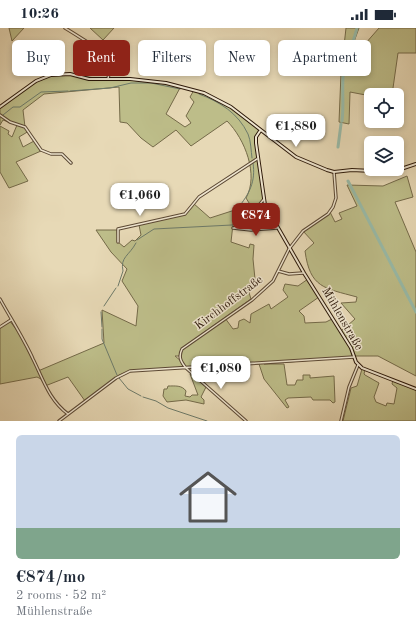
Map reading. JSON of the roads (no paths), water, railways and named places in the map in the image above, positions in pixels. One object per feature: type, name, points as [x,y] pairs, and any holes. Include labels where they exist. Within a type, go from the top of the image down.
[{"type":"main road","points":[[0,107],[36,81],[47,76],[65,74],[89,79],[151,81],[189,88],[231,107],[260,131],[296,157],[334,172],[352,170],[392,172],[416,164]]},
{"type":"main road","name":"Mühlenstraße","points":[[260,131],[256,138],[257,159],[264,199],[277,228],[303,273],[351,348],[358,365],[416,389]]},
{"type":"street","points":[[65,28],[102,51],[109,58],[108,79]]},
{"type":"street","points":[[0,115],[10,122],[26,127],[41,150],[51,154],[62,154],[71,163]]},
{"type":"street","points":[[118,242],[118,229],[185,214],[200,197],[257,159]]},
{"type":"street","name":"Kirchhoffstraße","points":[[186,368],[180,358],[182,350],[252,300],[273,281],[289,249],[307,227],[328,214],[333,207],[336,198],[334,172]]},
{"type":"street","points":[[264,199],[250,216],[234,228],[251,230],[277,228]]},
{"type":"street","points":[[278,272],[289,274],[303,273]]},
{"type":"street","points":[[0,299],[34,360],[45,386],[56,403],[68,414]]},
{"type":"street","points":[[0,327],[11,320]]},
{"type":"street","points":[[59,421],[123,374],[141,370],[354,357]]},
{"type":"street","points":[[341,421],[350,387],[358,365]]},
{"type":"street","points":[[186,368],[246,421]]},
{"type":"waterway","points":[[342,121],[344,70],[357,28]]},
{"type":"waterway","points":[[70,91],[110,88],[131,83],[151,83],[180,89]]},
{"type":"waterway","points":[[3,115],[13,107],[20,107],[41,92],[68,91]]},
{"type":"waterway","points":[[199,94],[228,109],[239,120],[248,134],[252,158]]},
{"type":"waterway","points":[[338,147],[341,124]]},
{"type":"waterway","points":[[233,224],[239,221],[242,216],[238,208],[251,187],[254,170],[253,163]]},
{"type":"waterway","points":[[348,181],[416,312]]},
{"type":"waterway","points":[[137,240],[154,229],[232,225]]},
{"type":"waterway","points":[[118,286],[123,271],[122,266],[124,259],[136,243]]},
{"type":"waterway","points":[[104,306],[116,288]]},
{"type":"waterway","points":[[101,312],[102,327]]},
{"type":"waterway","points":[[102,329],[102,339],[117,375]]},
{"type":"waterway","points":[[119,378],[128,389],[141,396]]},
{"type":"waterway","points":[[143,397],[156,401],[168,408],[207,421]]}]
